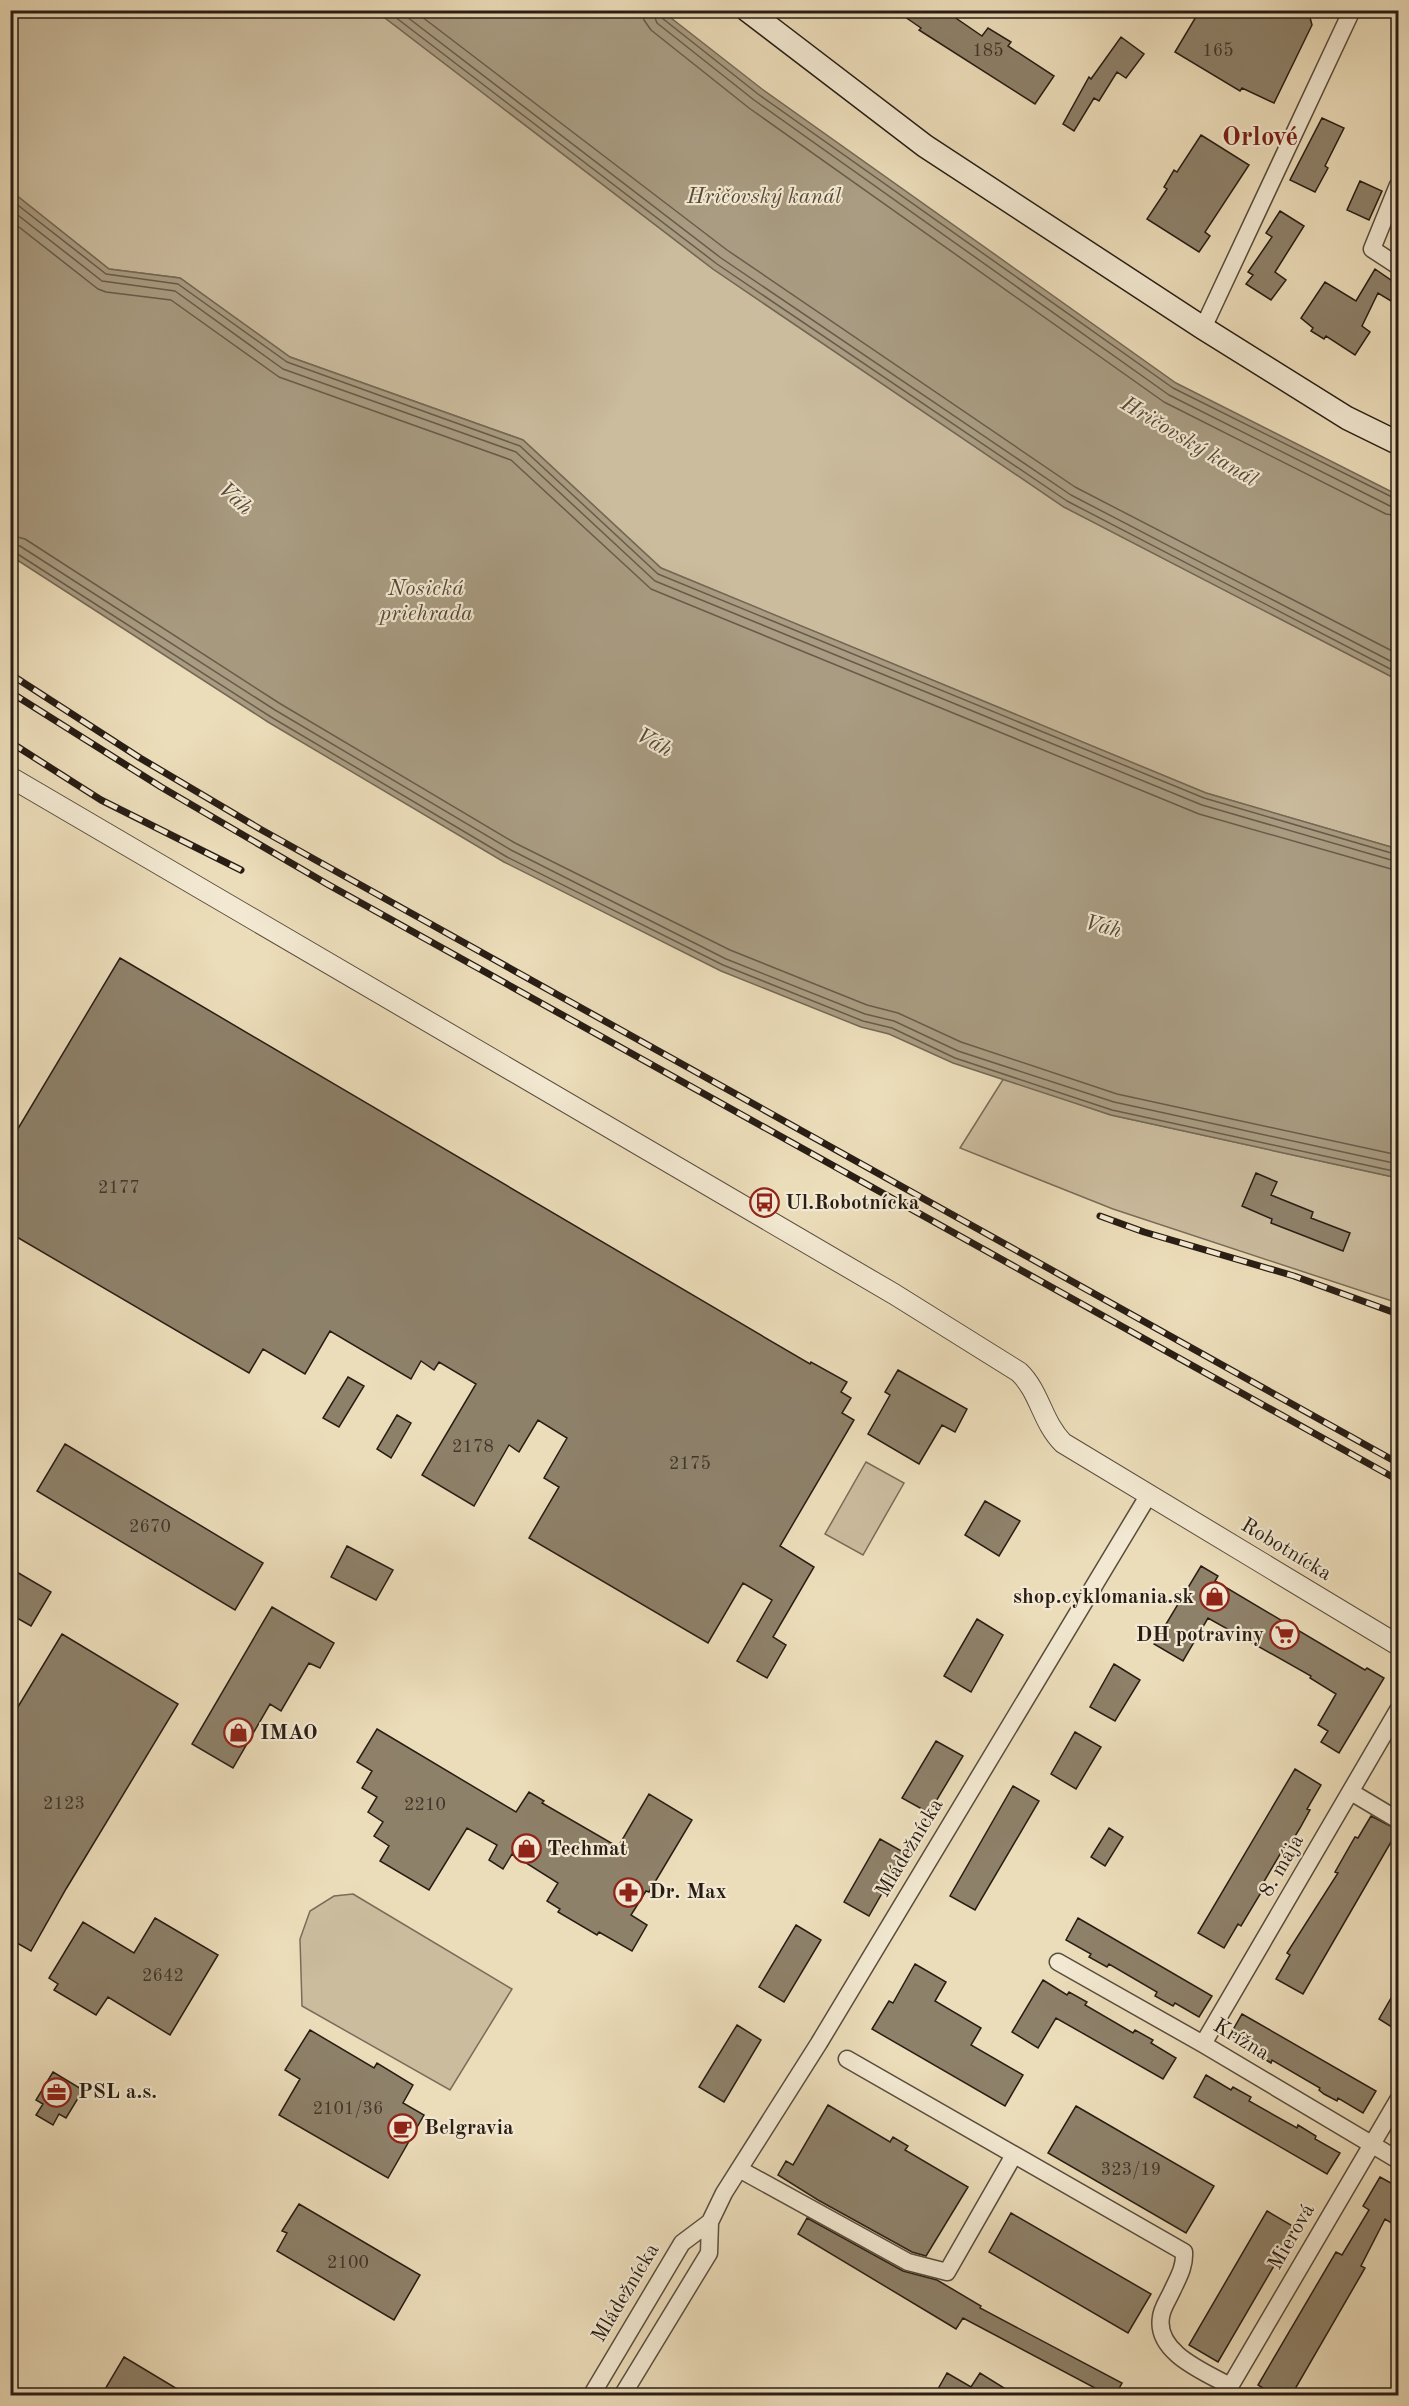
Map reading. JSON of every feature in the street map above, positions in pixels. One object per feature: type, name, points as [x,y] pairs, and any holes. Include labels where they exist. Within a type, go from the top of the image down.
[{"type":"main road","points":[[747,10],[925,146],[1203,328],[1347,418],[1398,443]]},
{"type":"street","points":[[1203,328],[1353,10]]},
{"type":"street","points":[[1398,184],[1372,249],[1398,266]]},
{"type":"street","name":"Robotnícka","points":[[10,777],[894,1293],[1019,1372],[1029,1381],[1052,1430],[1062,1443],[1398,1645]]},
{"type":"street","name":"Mládežnícka","points":[[591,2396],[681,2243],[710,2222],[739,2169],[819,2043],[1148,1496]]},
{"type":"street","name":"8. mája","points":[[1203,2044],[1398,1710]]},
{"type":"street","points":[[1351,1792],[1398,1820]]},
{"type":"street","name":"Krížna","points":[[1058,1962],[1203,2044],[1398,2160]]},
{"type":"street","points":[[847,2059],[1184,2252],[1185,2264],[1163,2310],[1161,2330],[1169,2346],[1181,2358],[1227,2391]]},
{"type":"street","name":"Mierová","points":[[1227,2391],[1398,2100]]},
{"type":"street","points":[[739,2169],[908,2262],[947,2272],[1014,2155]]},
{"type":"street","name":"Mládežnícka","points":[[622,2396],[709,2253],[710,2222]]},
{"type":"shaded area","points":[[10,11],[376,11],[713,269],[1064,507],[1398,680],[1398,849],[1206,793],[661,568],[523,440],[290,357],[180,278],[109,269],[11,191]]},
{"type":"shaded area","points":[[1004,1078],[1111,1115],[1398,1178],[1398,1303],[1113,1209],[960,1148]]},
{"type":"shaded area","points":[[866,1462],[904,1483],[863,1555],[825,1534]]},
{"type":"shaded area","points":[[353,1894],[512,1989],[450,2090],[302,2006],[300,1939],[310,1911],[334,1896]]},
{"type":"water","name":"Hričovský kanál","points":[[376,11],[662,11],[762,89],[1176,383],[1398,495],[1398,680],[1064,507],[713,269]]},
{"type":"water","name":"Nosická priehrada","points":[[11,191],[109,269],[180,278],[290,357],[523,440],[661,568],[1206,793],[1398,849],[1398,1178],[1111,1115],[953,1063],[889,1034],[861,1027],[721,971],[504,862],[268,722],[11,556]]},
{"type":"building","points":[[895,10],[944,10],[982,36],[988,28],[1011,42],[1008,46],[1054,76],[1035,104],[919,30],[921,28]]},
{"type":"building","points":[[1200,10],[1308,10],[1312,25],[1274,103],[1242,88],[1240,91],[1175,52]]},
{"type":"building","points":[[1121,37],[1144,54],[1126,78],[1117,72],[1099,101],[1094,98],[1074,131],[1063,124],[1089,77],[1091,79]]},
{"type":"building","points":[[1322,118],[1344,128],[1325,166],[1328,168],[1315,192],[1290,180]]},
{"type":"building","points":[[1201,135],[1249,165],[1205,232],[1210,236],[1199,252],[1147,219],[1167,189],[1164,187],[1174,170],[1177,172]]},
{"type":"building","points":[[1360,181],[1382,191],[1369,220],[1347,210]]},
{"type":"building","points":[[1280,211],[1304,226],[1275,272],[1286,280],[1271,300],[1246,284],[1253,275],[1248,272],[1272,237],[1266,233]]},
{"type":"building","points":[[1375,269],[1398,285],[1398,288],[1391,301],[1378,293],[1362,326],[1370,332],[1355,355],[1326,336],[1324,339],[1311,331],[1313,328],[1301,318],[1325,282],[1356,301]]},
{"type":"building","points":[[120,958],[810,1364],[811,1362],[847,1382],[841,1392],[851,1398],[842,1413],[854,1420],[780,1546],[814,1567],[773,1637],[786,1645],[767,1678],[737,1661],[772,1600],[743,1583],[708,1643],[529,1538],[559,1487],[544,1478],[567,1438],[538,1420],[519,1452],[509,1445],[474,1506],[422,1475],[476,1384],[439,1362],[434,1370],[421,1361],[411,1379],[330,1331],[305,1374],[263,1349],[249,1373],[10,1233],[10,1142]]},
{"type":"building","points":[[1256,1173],[1277,1182],[1271,1195],[1313,1212],[1311,1218],[1350,1233],[1343,1251],[1271,1223],[1272,1219],[1242,1206]]},
{"type":"building","points":[[898,1370],[967,1409],[955,1432],[942,1425],[919,1464],[868,1434],[890,1395],[885,1392]]},
{"type":"building","points":[[348,1377],[364,1386],[339,1427],[323,1418]]},
{"type":"building","points":[[397,1415],[411,1423],[391,1458],[377,1449]]},
{"type":"building","points":[[65,1444],[263,1563],[235,1610],[37,1491]]},
{"type":"building","points":[[985,1501],[1020,1521],[999,1556],[965,1535]]},
{"type":"building","points":[[347,1546],[393,1570],[376,1600],[331,1577]]},
{"type":"building","points":[[1201,1566],[1218,1576],[1215,1581],[1365,1670],[1367,1668],[1384,1678],[1339,1753],[1321,1742],[1328,1731],[1318,1725],[1336,1694],[1310,1678],[1311,1676],[1208,1618],[1183,1661],[1154,1644]]},
{"type":"building","points":[[10,1568],[51,1592],[31,1626],[10,1614]]},
{"type":"building","points":[[272,1607],[334,1643],[320,1668],[309,1663],[281,1711],[270,1704],[233,1768],[192,1744]]},
{"type":"building","points":[[977,1619],[1003,1635],[971,1692],[944,1676]]},
{"type":"building","points":[[62,1634],[178,1704],[31,1951],[10,1939],[10,1720]]},
{"type":"building","points":[[1114,1664],[1140,1680],[1115,1721],[1090,1707]]},
{"type":"building","points":[[377,1729],[516,1812],[529,1792],[544,1801],[542,1803],[618,1847],[649,1794],[692,1820],[649,1892],[646,1891],[631,1915],[647,1925],[632,1951],[599,1932],[597,1935],[558,1912],[560,1909],[547,1901],[558,1883],[512,1854],[503,1869],[489,1860],[497,1845],[467,1828],[429,1890],[380,1861],[389,1846],[374,1836],[383,1822],[368,1812],[377,1797],[362,1788],[372,1771],[357,1762]]},
{"type":"building","points":[[1075,1732],[1101,1747],[1076,1789],[1051,1774]]},
{"type":"building","points":[[936,1741],[963,1756],[929,1813],[902,1798]]},
{"type":"building","points":[[1295,1769],[1321,1785],[1307,1809],[1310,1810],[1300,1828],[1289,1846],[1286,1844],[1259,1890],[1262,1891],[1241,1926],[1238,1924],[1224,1948],[1198,1933]]},
{"type":"building","points":[[1013,1786],[1039,1801],[975,1910],[950,1896]]},
{"type":"building","points":[[1371,1816],[1398,1830],[1303,1994],[1276,1979],[1290,1955],[1287,1953],[1338,1873],[1335,1872],[1355,1837],[1358,1838]]},
{"type":"building","points":[[1109,1828],[1123,1837],[1105,1866],[1091,1857]]},
{"type":"building","points":[[880,1839],[905,1853],[869,1916],[844,1902]]},
{"type":"building","points":[[155,1918],[218,1955],[170,2035],[108,1997],[96,2015],[54,1990],[58,1984],[49,1978],[83,1922],[134,1953]]},
{"type":"building","points":[[1078,1918],[1212,1996],[1199,2017],[1175,2003],[1173,2006],[1155,1996],[1157,1992],[1109,1964],[1107,1967],[1089,1957],[1091,1954],[1066,1940]]},
{"type":"building","points":[[796,1925],[821,1940],[784,2002],[759,1987]]},
{"type":"building","points":[[915,1964],[946,1982],[935,2001],[981,2028],[971,2045],[1023,2075],[1005,2106],[872,2029],[889,2001],[893,2003]]},
{"type":"building","points":[[1043,1980],[1067,1995],[1069,1992],[1087,2002],[1085,2005],[1133,2033],[1135,2030],[1153,2040],[1151,2043],[1176,2058],[1163,2079],[1056,2018],[1038,2048],[1012,2032]]},
{"type":"building","points":[[1398,1986],[1398,2031],[1379,2019]]},
{"type":"building","points":[[1242,2014],[1376,2091],[1363,2113],[1338,2098],[1337,2101],[1324,2094],[1319,2090],[1320,2088],[1272,2060],[1271,2063],[1253,2052],[1255,2049],[1230,2035]]},
{"type":"building","points":[[737,2025],[761,2040],[724,2102],[699,2087]]},
{"type":"building","points":[[310,2030],[374,2068],[377,2063],[413,2085],[403,2103],[424,2115],[388,2178],[279,2115],[300,2079],[285,2070]]},
{"type":"building","points":[[53,2072],[83,2090],[66,2118],[59,2114],[53,2125],[36,2115],[43,2104],[36,2100]]},
{"type":"building","points":[[1206,2075],[1231,2090],[1233,2087],[1251,2097],[1249,2101],[1297,2128],[1298,2125],[1316,2136],[1315,2139],[1340,2153],[1327,2174],[1194,2097]]},
{"type":"building","points":[[828,2105],[890,2142],[893,2137],[908,2146],[905,2150],[968,2187],[926,2256],[912,2252],[778,2175],[786,2161],[793,2165]]},
{"type":"building","points":[[1076,2106],[1214,2186],[1186,2233],[1048,2153]]},
{"type":"building","points":[[1380,2177],[1398,2187],[1398,2227],[1385,2219],[1361,2266],[1365,2268],[1291,2396],[1276,2396],[1258,2385],[1336,2252],[1342,2255],[1369,2210],[1363,2206]]},
{"type":"building","points":[[299,2204],[420,2275],[394,2320],[277,2251],[287,2233],[282,2231]]},
{"type":"building","points":[[1267,2211],[1296,2228],[1218,2362],[1189,2345]]},
{"type":"building","points":[[1011,2213],[1151,2294],[1128,2333],[989,2252]]},
{"type":"building","points":[[807,2218],[903,2271],[937,2280],[981,2306],[980,2308],[1122,2383],[1115,2396],[1110,2396],[963,2318],[956,2329],[798,2234]]},
{"type":"building","points":[[124,2357],[189,2396],[101,2396]]},
{"type":"building","points":[[947,2373],[971,2387],[980,2373],[1017,2396],[934,2396]]},
{"type":"railway","points":[[10,674],[140,758],[260,829],[1398,1463]]},
{"type":"railway","points":[[10,692],[161,787],[327,884],[1398,1480]]},
{"type":"railway","points":[[10,742],[101,800],[241,870]]},
{"type":"railway","points":[[1100,1216],[1144,1232],[1294,1276],[1398,1314]]},
{"type":"place","name":"Ul.Robotnícka","points":[[764,1203]]},
{"type":"place","name":"shop.cyklomania.sk","points":[[1215,1597]]},
{"type":"place","name":"DH potraviny","points":[[1285,1635]]},
{"type":"place","name":"IMAO","points":[[239,1733]]},
{"type":"place","name":"Techmat","points":[[526,1849]]},
{"type":"place","name":"Dr. Max","points":[[628,1892]]},
{"type":"place","name":"PSL a.s.","points":[[57,2092]]},
{"type":"place","name":"Belgravia","points":[[403,2128]]},
{"type":"district","name":"Orlové","points":[[1260,137]]},
{"type":"water label","name":"Váh","points":[[235,499]]},
{"type":"water label","name":"Váh","points":[[654,743]]},
{"type":"water label","name":"Váh","points":[[1103,927]]}]
